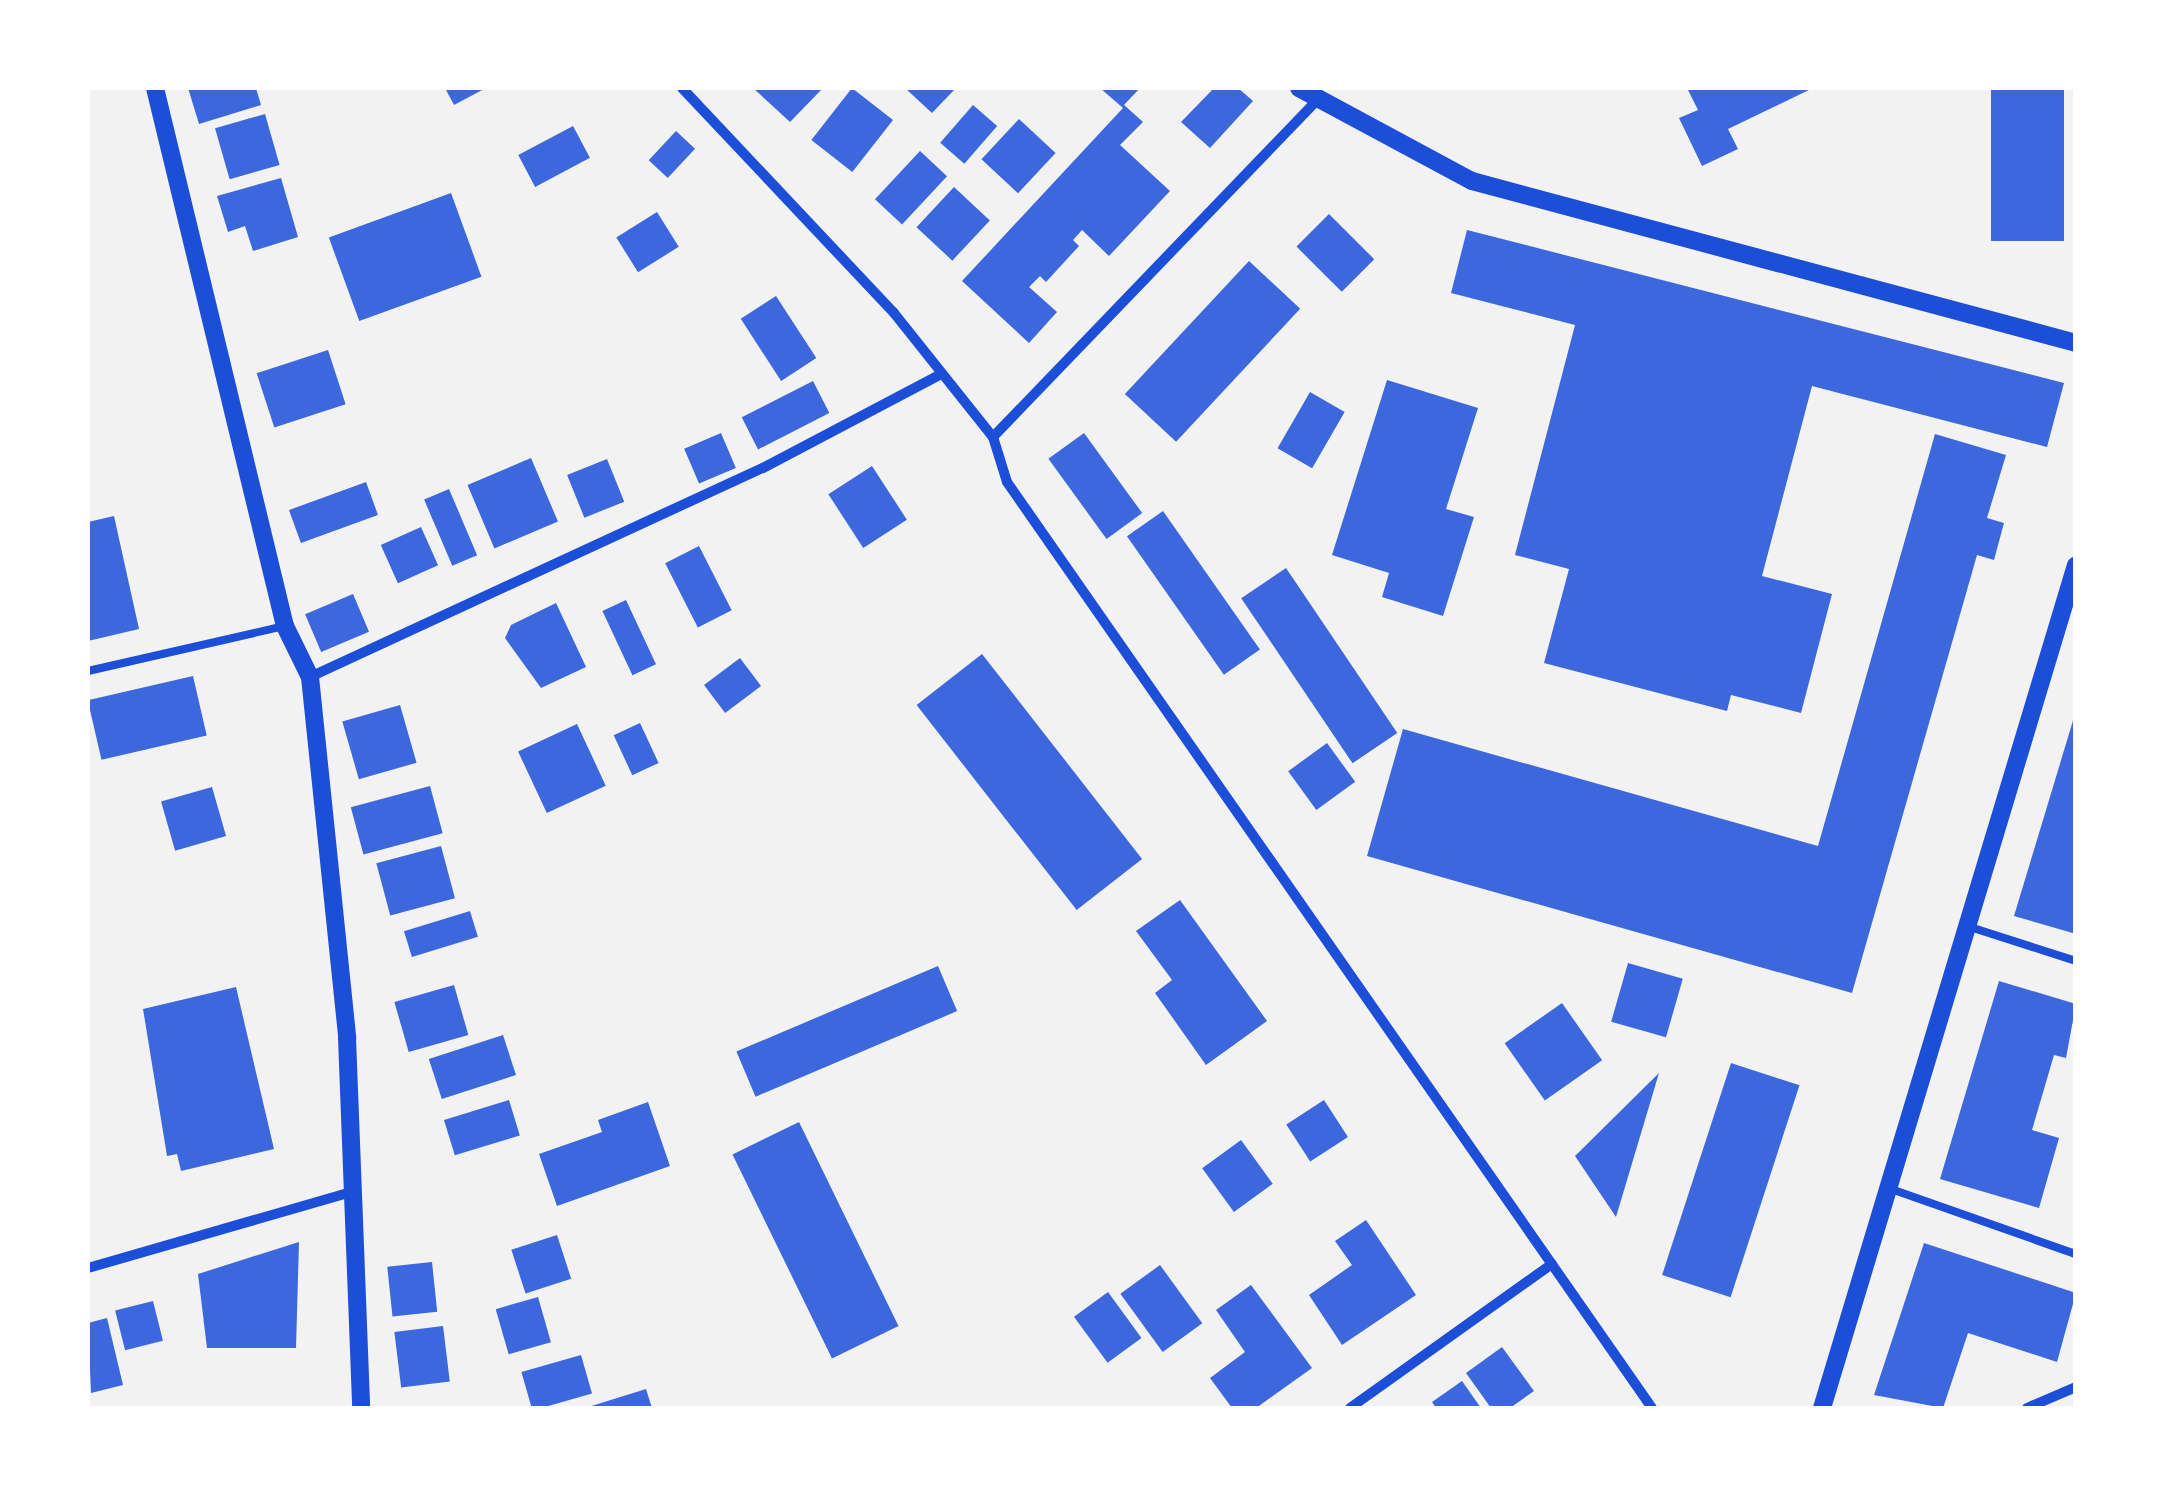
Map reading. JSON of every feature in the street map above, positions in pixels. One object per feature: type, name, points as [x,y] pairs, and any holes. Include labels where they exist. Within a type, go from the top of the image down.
[{"type":"street","points":[[156,88],[284,626],[310,678],[347,1038],[361,1408]]},
{"type":"street","points":[[682,88],[941,374],[993,437],[1006,482],[1652,1408]]},
{"type":"street","points":[[1299,88],[1472,181],[2076,344]]},
{"type":"street","points":[[993,437],[1318,99]]},
{"type":"street","points":[[310,678],[764,468],[941,374]]},
{"type":"street","points":[[1822,1408],[2076,565]]},
{"type":"street","points":[[88,1268],[352,1192]]},
{"type":"street","points":[[1350,1408],[1552,1264]]},
{"type":"street","points":[[2027,1408],[2076,1387]]},
{"type":"lane","points":[[88,671],[284,626]]},
{"type":"lane","points":[[1967,926],[2076,961]]},
{"type":"lane","points":[[1888,1188],[2076,1254]]},
{"type":"building","points":[[188,88],[256,88],[261,105],[199,124]]},
{"type":"building","points":[[445,88],[486,88],[454,105]]},
{"type":"building","points":[[753,88],[823,88],[790,122]]},
{"type":"building","points":[[852,88],[893,120],[852,172],[811,140]]},
{"type":"building","points":[[905,88],[956,88],[932,113]]},
{"type":"building","points":[[1100,88],[1140,88],[1124,105],[1143,122],[1120,145],[1170,191],[1109,256],[1082,230],[1073,240],[1079,246],[1046,282],[1040,276],[1029,287],[1057,312],[1029,343],[962,281],[1123,108]]},
{"type":"building","points":[[1214,88],[1238,88],[1253,101],[1210,148],[1181,122]]},
{"type":"building","points":[[1687,88],[1813,88],[1728,129],[1738,149],[1702,166],[1679,118],[1698,110]]},
{"type":"building","points":[[1991,88],[2064,88],[2064,241],[1991,241]]},
{"type":"building","points":[[973,105],[997,126],[964,164],[940,143]]},
{"type":"building","points":[[265,114],[280,165],[230,179],[215,128]]},
{"type":"building","points":[[1019,119],[1056,153],[1018,193],[981,159]]},
{"type":"building","points":[[573,126],[590,158],[535,187],[518,155]]},
{"type":"building","points":[[676,131],[695,149],[668,178],[649,160]]},
{"type":"building","points":[[920,151],[947,176],[902,225],[875,199]]},
{"type":"building","points":[[281,178],[298,237],[253,251],[245,226],[228,232],[217,196]]},
{"type":"building","points":[[954,187],[990,220],[952,261],[916,227]]},
{"type":"building","points":[[451,193],[481,277],[359,321],[329,237]]},
{"type":"building","points":[[657,212],[679,247],[638,272],[616,237]]},
{"type":"building","points":[[1329,214],[1374,259],[1342,292],[1296,247]]},
{"type":"building","points":[[1467,230],[2064,383],[2047,447],[1812,386],[1762,576],[1832,594],[1801,713],[1731,695],[1727,711],[1544,663],[1569,569],[1515,555],[1575,325],[1451,293]]},
{"type":"building","points":[[1249,261],[1300,309],[1176,442],[1125,394]]},
{"type":"building","points":[[776,296],[816,358],[781,381],[741,319]]},
{"type":"building","points":[[328,350],[346,404],[274,427],[257,373]]},
{"type":"building","points":[[1387,380],[1478,408],[1446,509],[1474,517],[1443,616],[1382,597],[1389,573],[1332,555]]},
{"type":"building","points":[[813,381],[829,413],[758,449],[742,417]]},
{"type":"building","points":[[1310,392],[1345,412],[1312,468],[1278,448]]},
{"type":"building","points":[[721,433],[736,468],[699,484],[684,449]]},
{"type":"building","points":[[1084,433],[1142,513],[1107,539],[1048,459]]},
{"type":"building","points":[[1935,434],[2006,455],[1987,518],[2004,523],[1994,560],[1977,555],[1852,993],[1367,856],[1403,729],[1818,846]]},
{"type":"building","points":[[531,458],[558,522],[494,548],[467,485]]},
{"type":"building","points":[[607,459],[624,502],[584,518],[567,475]]},
{"type":"building","points":[[872,466],[907,520],[863,548],[828,494]]},
{"type":"building","points":[[366,482],[378,515],[301,543],[289,510]]},
{"type":"building","points":[[449,489],[477,555],[452,566],[424,500]]},
{"type":"building","points":[[1163,511],[1260,649],[1224,675],[1127,536]]},
{"type":"building","points":[[114,516],[139,629],[88,641],[88,522]]},
{"type":"building","points":[[421,527],[438,565],[398,583],[381,545]]},
{"type":"building","points":[[699,546],[732,610],[698,627],[665,563]]},
{"type":"building","points":[[1286,568],[1397,733],[1353,763],[1241,598]]},
{"type":"building","points":[[353,594],[369,632],[321,652],[305,614]]},
{"type":"building","points":[[626,600],[656,664],[632,675],[602,611]]},
{"type":"building","points":[[556,603],[586,667],[541,688],[505,638],[511,625]]},
{"type":"building","points":[[982,654],[1142,859],[1077,910],[917,705]]},
{"type":"building","points":[[740,658],[761,686],[725,713],[704,685]]},
{"type":"building","points":[[193,676],[207,735],[101,760],[88,700]]},
{"type":"building","points":[[400,705],[417,763],[359,779],[342,722]]},
{"type":"building","points":[[2076,714],[2076,934],[2014,916]]},
{"type":"building","points":[[640,723],[659,763],[632,775],[614,735]]},
{"type":"building","points":[[577,724],[606,786],[547,813],[518,751]]},
{"type":"building","points":[[1327,743],[1355,782],[1316,810],[1288,771]]},
{"type":"building","points":[[430,786],[443,833],[363,855],[351,807]]},
{"type":"building","points":[[212,787],[226,836],[175,851],[161,802]]},
{"type":"building","points":[[441,846],[455,898],[390,916],[376,863]]},
{"type":"building","points":[[1180,900],[1267,1021],[1206,1065],[1155,993],[1172,980],[1136,931]]},
{"type":"building","points":[[470,911],[478,937],[412,957],[404,931]]},
{"type":"building","points":[[1628,963],[1683,979],[1666,1037],[1611,1022]]},
{"type":"building","points":[[938,966],[957,1011],[756,1097],[736,1052]]},
{"type":"building","points":[[1999,981],[2076,1004],[2066,1058],[2054,1055],[2032,1130],[2059,1138],[2039,1208],[1940,1179]]},
{"type":"building","points":[[454,985],[468,1035],[409,1052],[394,1002]]},
{"type":"building","points":[[236,987],[274,1149],[181,1171],[177,1154],[167,1156],[143,1009]]},
{"type":"building","points":[[1562,1003],[1602,1060],[1545,1100],[1505,1043]]},
{"type":"building","points":[[503,1035],[516,1075],[442,1099],[429,1059]]},
{"type":"building","points":[[1731,1063],[1799,1085],[1731,1297],[1662,1275]]},
{"type":"building","points":[[1659,1073],[1616,1217],[1575,1156]]},
{"type":"building","points":[[509,1100],[520,1135],[455,1155],[444,1120]]},
{"type":"building","points":[[1324,1100],[1348,1137],[1310,1161],[1286,1125]]},
{"type":"building","points":[[648,1102],[670,1166],[557,1206],[539,1154],[602,1132],[598,1120]]},
{"type":"building","points":[[799,1122],[899,1326],[832,1358],[732,1154]]},
{"type":"building","points":[[1241,1140],[1273,1184],[1234,1212],[1202,1168]]},
{"type":"building","points":[[1366,1220],[1416,1295],[1342,1345],[1309,1295],[1352,1265],[1335,1241]]},
{"type":"building","points":[[557,1235],[571,1279],[526,1294],[511,1250]]},
{"type":"building","points":[[299,1242],[296,1348],[207,1348],[198,1274]]},
{"type":"building","points":[[1924,1243],[2076,1293],[2057,1362],[1968,1333],[1943,1408],[1874,1395]]},
{"type":"building","points":[[432,1262],[437,1312],[392,1316],[387,1267]]},
{"type":"building","points":[[1160,1265],[1202,1323],[1163,1352],[1120,1294]]},
{"type":"building","points":[[1251,1285],[1312,1368],[1256,1408],[1232,1408],[1210,1378],[1245,1352],[1216,1310]]},
{"type":"building","points":[[1108,1292],[1142,1338],[1108,1363],[1074,1317]]},
{"type":"building","points":[[538,1297],[551,1342],[509,1354],[496,1309]]},
{"type":"building","points":[[153,1301],[163,1341],[125,1350],[115,1310]]},
{"type":"building","points":[[107,1318],[123,1385],[91,1393],[88,1323]]},
{"type":"building","points":[[443,1326],[450,1382],[401,1388],[394,1332]]},
{"type":"building","points":[[1502,1347],[1534,1391],[1510,1408],[1491,1408],[1466,1373]]},
{"type":"building","points":[[581,1355],[592,1393],[532,1408],[521,1372]]},
{"type":"building","points":[[1462,1381],[1481,1408],[1436,1408],[1432,1402]]},
{"type":"building","points":[[646,1389],[652,1408],[585,1408]]}]
